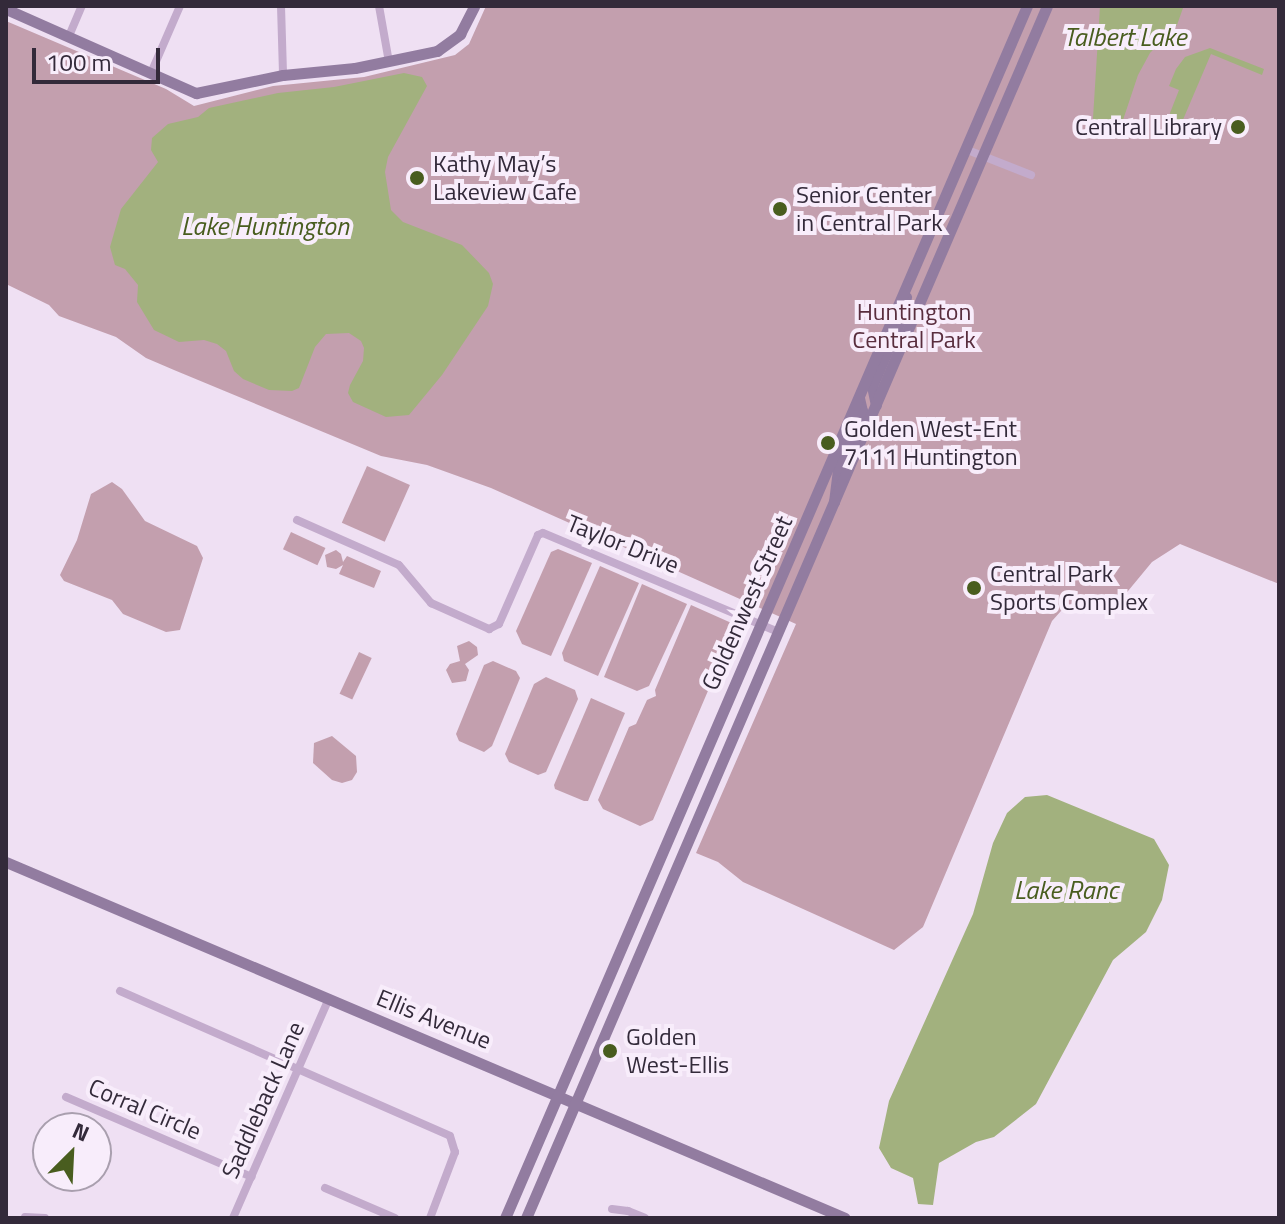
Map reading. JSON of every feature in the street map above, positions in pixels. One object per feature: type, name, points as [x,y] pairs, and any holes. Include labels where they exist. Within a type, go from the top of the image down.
[{"type":"main road","points":[[6,9],[196,93],[283,75],[389,62],[437,51],[454,42],[474,6]]},
{"type":"main road","name":"Goldenwest Street","points":[[505,1218],[1027,6]]},
{"type":"main road","name":"Goldenwest Street","points":[[526,1218],[1047,6]]},
{"type":"main road","points":[[876,405],[872,386],[903,313],[906,285]]},
{"type":"main road","points":[[835,505],[832,498],[838,470],[862,411],[859,398]]},
{"type":"main road","name":"Ellis Avenue","points":[[6,862],[575,1101],[841,1217]]},
{"type":"street","points":[[69,36],[82,6]]},
{"type":"street","points":[[151,73],[180,6]]},
{"type":"street","points":[[281,6],[283,75]]},
{"type":"street","points":[[379,6],[389,62]]},
{"type":"street","points":[[965,149],[1031,175]]},
{"type":"street","name":"Taylor Drive","points":[[297,520],[399,565],[431,603],[489,629],[499,624],[538,535],[543,533],[779,632]]},
{"type":"street","points":[[120,991],[450,1136],[455,1152],[430,1218]]},
{"type":"street","name":"Saddleback Lane","points":[[233,1218],[329,998]]},
{"type":"street","name":"Corral Circle","points":[[66,1097],[252,1177]]},
{"type":"street","points":[[325,1188],[395,1218]]},
{"type":"street","points":[[612,1209],[645,1218]]},
{"type":"street","points":[[25,1217],[45,1218]]},
{"type":"green space","name":"Huntington Central Park","points":[[486,6],[1279,6],[1279,584],[1180,544],[1152,562],[1109,614],[1088,606],[1061,611],[1052,621],[923,927],[894,950],[743,882],[718,862],[696,853],[796,624],[491,488],[427,465],[381,456],[146,358],[116,337],[59,316],[49,305],[6,284],[6,21],[166,89],[194,106],[273,86],[364,77],[455,55],[469,44]]},
{"type":"green space","points":[[367,466],[410,485],[385,542],[342,523]]},
{"type":"green space","points":[[112,482],[122,489],[145,521],[197,546],[203,558],[180,630],[166,632],[123,614],[112,600],[64,581],[60,575],[77,540],[91,494]]},
{"type":"green space","points":[[291,532],[325,548],[317,565],[283,549]]},
{"type":"green space","points":[[558,549],[592,563],[551,656],[522,644],[516,631],[551,552]]},
{"type":"green space","points":[[336,550],[343,562],[347,556],[381,571],[374,588],[339,574],[343,565],[336,569],[327,567],[325,555]]},
{"type":"green space","points":[[600,566],[639,583],[598,676],[564,661],[562,653]]},
{"type":"green space","points":[[642,584],[687,604],[649,686],[637,691],[604,677]]},
{"type":"green space","points":[[691,605],[736,625],[653,820],[640,826],[603,809],[598,800],[629,727],[636,724],[647,700],[656,696],[655,690]]},
{"type":"green space","points":[[469,641],[477,647],[478,655],[465,664],[469,670],[466,681],[452,683],[446,670],[450,664],[460,661],[457,646]]},
{"type":"green space","points":[[359,652],[372,658],[352,700],[340,694]]},
{"type":"green space","points":[[493,661],[516,671],[520,678],[492,746],[484,752],[459,741],[456,734],[484,665]]},
{"type":"green space","points":[[546,677],[575,690],[578,699],[546,772],[538,775],[509,762],[505,754],[534,684]]},
{"type":"green space","points":[[591,698],[625,713],[588,801],[584,801],[555,789],[554,785]]},
{"type":"green space","points":[[332,736],[356,756],[357,772],[352,780],[342,783],[332,780],[313,763],[314,743]]},
{"type":"water","name":"Talbert Lake","points":[[1100,6],[1183,8],[1177,25],[1150,53],[1138,75],[1122,123],[1104,134],[1095,127],[1093,118]]},
{"type":"water","points":[[1210,48],[1264,69],[1262,75],[1211,54],[1182,122],[1197,129],[1175,131],[1170,113],[1179,90],[1169,86],[1176,69],[1185,57]]},
{"type":"water","name":"Lake Huntington","points":[[404,73],[422,77],[427,86],[388,157],[385,172],[391,210],[403,222],[462,245],[489,273],[493,284],[488,306],[442,375],[409,415],[386,417],[353,402],[348,393],[363,361],[364,348],[361,341],[349,333],[326,334],[315,347],[299,388],[292,391],[269,390],[243,379],[234,371],[226,351],[217,344],[204,340],[179,342],[154,330],[137,302],[138,285],[125,269],[115,265],[110,247],[121,209],[158,162],[151,150],[152,138],[168,124],[198,117],[209,108],[278,93],[334,87]]},
{"type":"water","name":"Lake Ranc","points":[[1047,795],[1154,839],[1169,865],[1162,900],[1146,932],[1113,960],[1036,1104],[994,1137],[976,1142],[939,1163],[933,1205],[918,1204],[913,1178],[891,1168],[879,1148],[889,1101],[973,914],[993,843],[1007,813],[1025,797]]},
{"type":"place","name":"Central Library","points":[[1238,127]]},
{"type":"place","name":"Kathy May’s Lakeview Cafe","points":[[417,178]]},
{"type":"place","name":"Senior Center in Central Park","points":[[780,209]]},
{"type":"place","name":"Golden West-Ent 7111 Huntington","points":[[828,443]]},
{"type":"place","name":"Central Park Sports Complex","points":[[974,588]]},
{"type":"place","name":"Golden West-Ellis","points":[[610,1051]]}]
